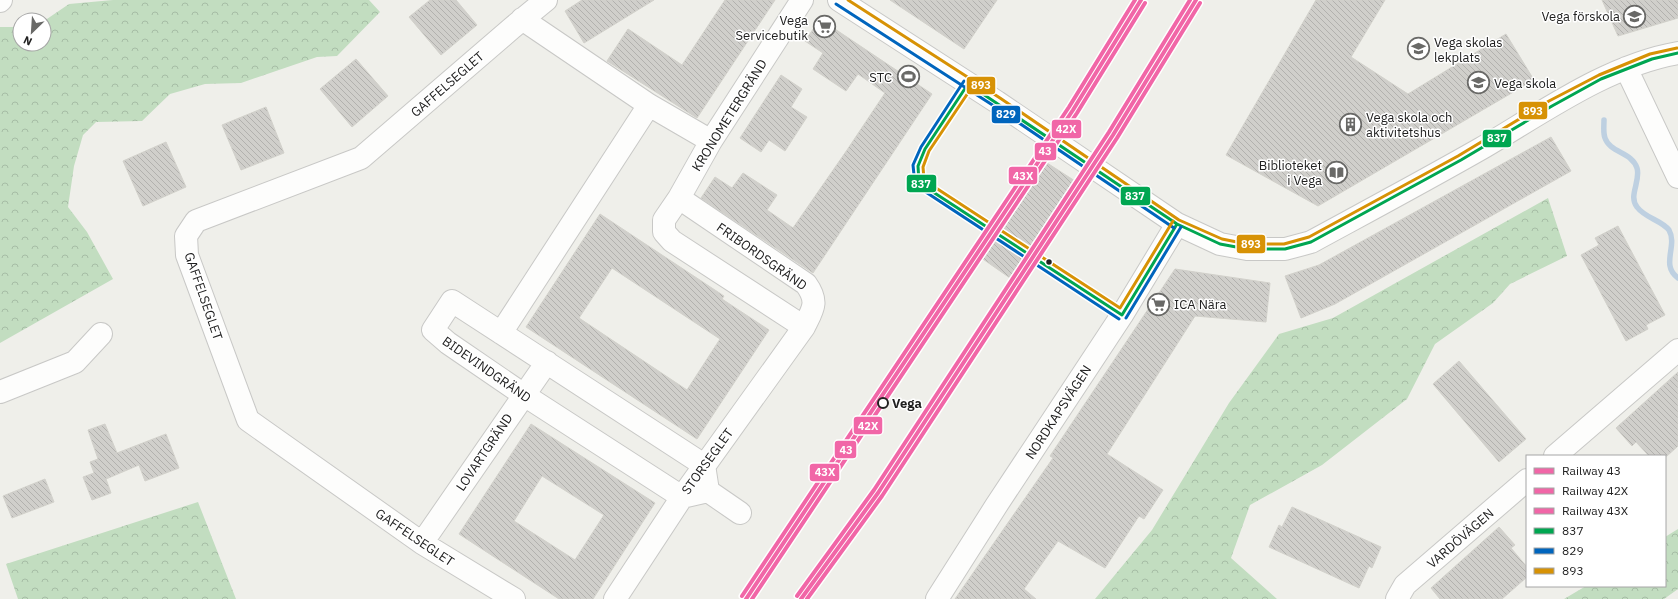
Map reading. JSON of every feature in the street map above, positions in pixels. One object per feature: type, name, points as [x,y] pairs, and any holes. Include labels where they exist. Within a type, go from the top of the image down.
[{"type":"street","name":"GAFFELSEGLET","points":[[514,599],[422,543],[248,420],[187,255],[186,236],[196,221],[361,158],[546,0]]},
{"type":"street","name":"KRONOMETERGRÄND","points":[[802,0],[711,141],[679,198],[664,220],[664,232],[672,241],[804,327]]},
{"type":"street","points":[[840,0],[1177,224],[1220,244],[1247,249],[1285,249],[1311,242],[1476,151],[1583,89],[1626,68],[1678,53]]},
{"type":"street","points":[[522,19],[649,105],[711,141]]},
{"type":"street","points":[[1626,68],[1678,177]]},
{"type":"street","points":[[501,333],[649,105]]},
{"type":"street","name":"FRIBORDSGRÄND","points":[[679,198],[806,284],[813,294],[814,306],[804,327]]},
{"type":"street","name":"NORDKAPSVÄGEN","points":[[937,599],[996,506],[1122,315],[1177,224]]},
{"type":"street","name":"BIDEVINDGRÄND","points":[[682,497],[524,395],[448,343],[433,330],[452,301],[704,465]]},
{"type":"street","name":"STORSEGLET","points":[[615,599],[704,465],[804,327]]},
{"type":"street","points":[[0,392],[75,362],[101,334]]},
{"type":"street","points":[[1556,455],[1678,350]]},
{"type":"street","name":"LOVARTGRÄND","points":[[422,543],[547,362]]},
{"type":"street","points":[[704,465],[708,491],[740,513]]},
{"type":"street","name":"VARDÖVÄGEN","points":[[1397,599],[1405,585],[1526,481]]},
{"type":"street","points":[[682,497],[708,491]]},
{"type":"green space","points":[[113,0],[369,0],[380,12],[337,56],[317,57],[241,83],[205,84],[170,94],[142,121],[96,122],[83,135],[74,166],[68,207],[87,232],[113,279],[0,343],[0,27],[12,27],[12,52],[52,52],[52,16],[69,4]]},
{"type":"green space","points":[[1548,198],[1567,256],[1510,284],[1493,303],[1435,344],[1407,399],[1322,465],[1250,505],[1231,558],[1277,599],[1095,599],[1152,530],[1229,403],[1279,334],[1333,318]]},
{"type":"green space","points":[[198,502],[236,599],[18,599],[6,564]]},
{"type":"green space","points":[[1678,529],[1678,589],[1664,599],[1564,599],[1584,587],[1666,587],[1666,536]]},
{"type":"building","points":[[430,0],[456,0],[477,25],[441,55],[409,17]]},
{"type":"building","points":[[582,0],[654,0],[584,43],[565,11]]},
{"type":"building","points":[[725,0],[775,0],[697,118],[607,61],[628,29],[682,65]]},
{"type":"building","points":[[890,0],[997,0],[964,49]]},
{"type":"building","name":"Vega skola och aktivitetshus","points":[[1316,0],[1385,0],[1351,57],[1408,94],[1506,34],[1534,80],[1318,206],[1226,155]]},
{"type":"building","points":[[1602,0],[1678,0],[1678,18],[1618,36]]},
{"type":"building","points":[[820,19],[932,94],[813,273],[701,198],[715,177],[732,188],[743,173],[777,195],[767,210],[793,228],[885,93],[858,74],[846,91],[813,69],[823,53],[805,41]]},
{"type":"building","points":[[356,59],[388,96],[352,127],[320,89]]},
{"type":"building","points":[[781,75],[802,89],[791,107],[807,117],[785,151],[769,140],[761,152],[740,138]]},
{"type":"building","points":[[266,107],[284,153],[241,170],[222,125]]},
{"type":"building","points":[[1551,137],[1571,171],[1335,304],[1301,318],[1285,276],[1319,265]]},
{"type":"building","points":[[166,142],[186,187],[143,206],[123,161]]},
{"type":"building","points":[[1044,161],[1075,181],[1010,278],[980,257]]},
{"type":"building","points":[[600,214],[724,296],[722,299],[769,330],[697,439],[526,327]],"holes":[[[612,268],[720,339],[687,390],[579,318]]]},
{"type":"building","points":[[1618,226],[1665,315],[1646,325],[1648,329],[1626,341],[1581,255],[1599,245],[1595,238]]},
{"type":"building","points":[[1175,269],[1270,283],[1266,322],[1195,316],[1107,454],[1163,490],[1144,519],[1139,516],[1105,568],[1058,541],[1024,589],[1036,599],[955,599],[1053,458],[1050,456]]},
{"type":"building","points":[[1459,361],[1526,439],[1499,462],[1433,384]]},
{"type":"building","points":[[1678,372],[1678,446],[1667,456],[1648,455],[1636,442],[1632,446],[1616,428]]},
{"type":"building","points":[[105,424],[117,453],[166,434],[179,468],[145,481],[139,465],[106,479],[111,493],[92,500],[83,477],[94,473],[90,462],[98,459],[88,430]]},
{"type":"building","points":[[531,424],[655,503],[593,599],[559,599],[459,534]],"holes":[[[542,476],[604,515],[575,560],[514,521]]]},
{"type":"building","points":[[45,479],[54,502],[12,518],[3,496]]},
{"type":"building","points":[[1292,507],[1381,547],[1372,568],[1369,566],[1359,588],[1269,547],[1279,525],[1282,527]]},
{"type":"building","points":[[1499,527],[1515,545],[1511,548],[1526,566],[1526,578],[1502,599],[1440,599],[1431,588]]},
{"type":"waterway","points":[[1604,120],[1604,134],[1608,143],[1611,147],[1631,159],[1637,168],[1638,173],[1634,193],[1637,207],[1644,214],[1662,224],[1669,230],[1672,242],[1670,267],[1678,278]]},
{"type":"rail line","name":"43X","points":[[742,596],[1069,107],[1135,0]]},
{"type":"rail line","name":"43","points":[[746,599],[1073,110],[1141,0]]},
{"type":"rail line","name":"43X","points":[[797,596],[874,490],[1109,132],[1190,0]]},
{"type":"rail line","name":"43","points":[[801,599],[878,493],[1113,135],[1196,0]]},
{"type":"rail line","name":"42X","points":[[752,599],[1077,113],[1145,3]]},
{"type":"rail line","name":"42X","points":[[807,599],[882,496],[1117,138],[1200,3]]},
{"type":"transit line","name":"893","points":[[848,0],[1000,98],[1179,220],[1222,239],[1247,244],[1284,244],[1309,237],[1458,156],[1549,101],[1599,75],[1650,54],[1677,48]]},
{"type":"transit line","name":"829","points":[[836,4],[994,106],[1174,228]]},
{"type":"transit line","name":"837","points":[[968,84],[1177,224],[1220,244],[1247,249],[1285,249],[1311,242],[1461,160],[1601,79],[1652,59],[1678,53]]},
{"type":"transit line","name":"829","points":[[964,81],[921,147],[913,165],[915,185],[1119,319]]},
{"type":"transit line","name":"837","points":[[968,84],[925,149],[918,166],[919,182],[933,192],[1122,315],[1177,224]]},
{"type":"transit line","name":"893","points":[[972,87],[929,151],[923,167],[924,179],[936,188],[1120,308],[1173,221]]},
{"type":"transit line","name":"829","points":[[1126,318],[1181,227]]},
{"type":"place","name":"Vega förskola","points":[[1635,16]]},
{"type":"place","name":"Vega Servicebutik","points":[[824,27]]},
{"type":"place","name":"Vega skolas lekplats","points":[[1419,49]]},
{"type":"place","name":"STC","points":[[908,77]]},
{"type":"place","name":"Vega skola","points":[[1478,83]]},
{"type":"place","name":"Vega skola och aktivitetshus","points":[[1351,124]]},
{"type":"place","name":"Biblioteket i Vega","points":[[1337,172]]},
{"type":"place","name":"ICA Nära","points":[[1158,304]]},
{"type":"place","name":"Vega","points":[[883,403]]}]
